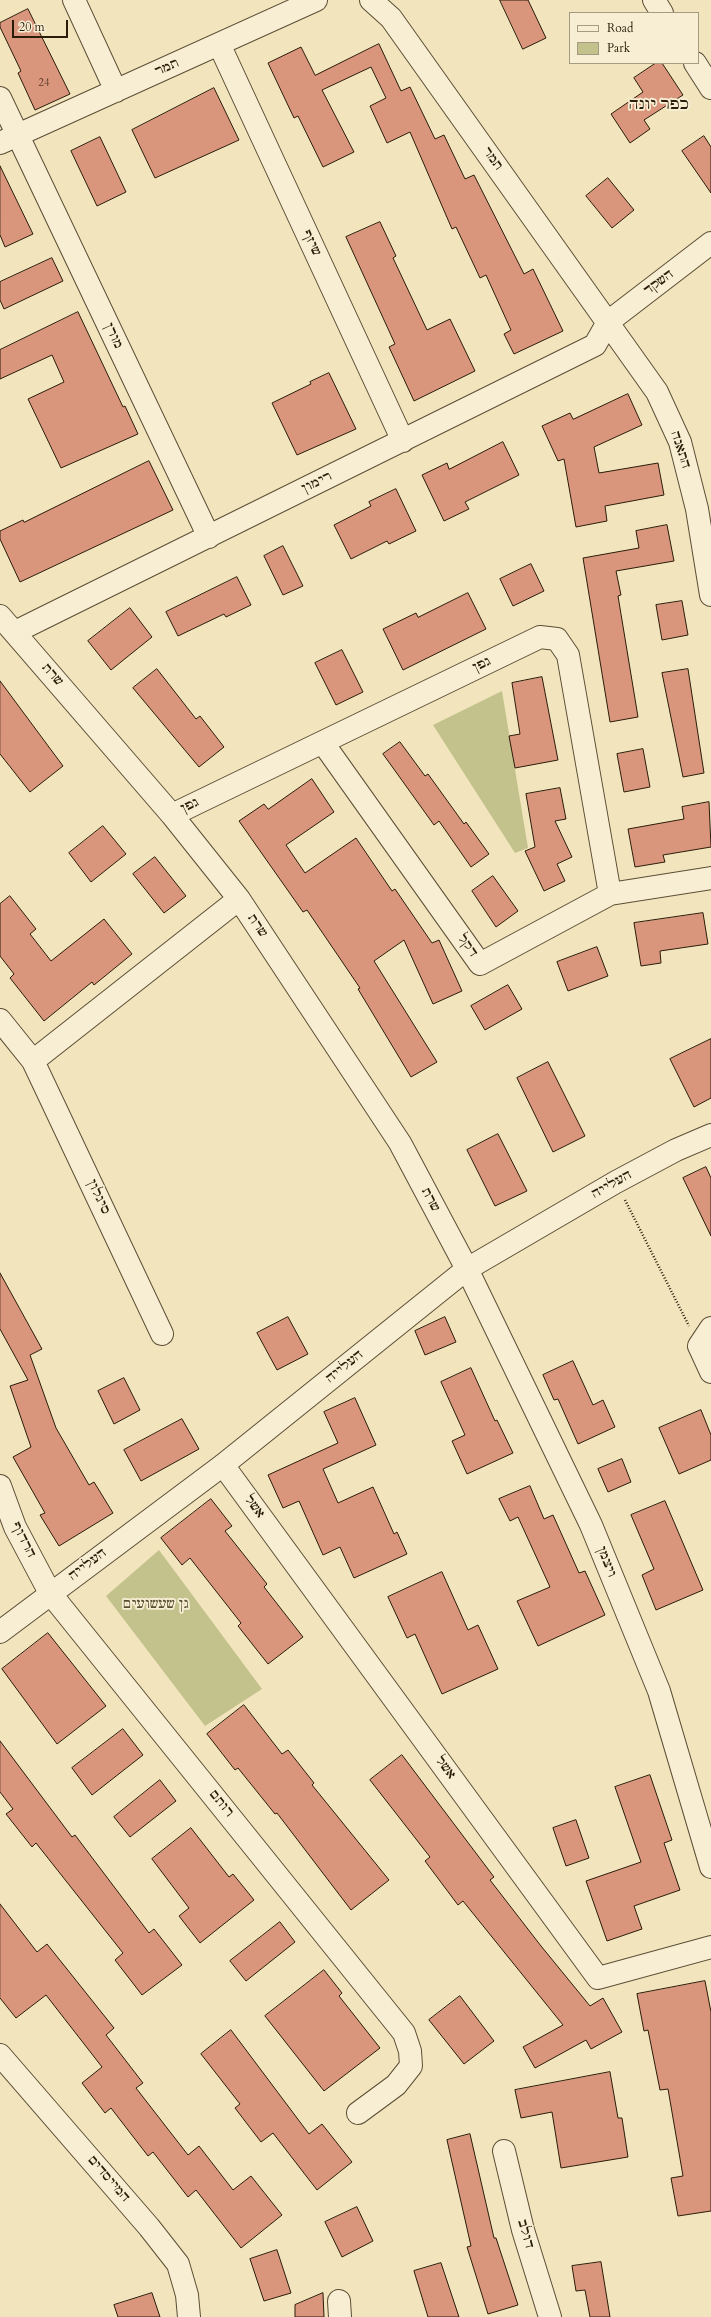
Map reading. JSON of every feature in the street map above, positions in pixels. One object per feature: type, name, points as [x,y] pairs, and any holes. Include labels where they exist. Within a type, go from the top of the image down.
[{"type":"street","points":[[74,0],[116,91]]},
{"type":"street","name":"תמר","points":[[9,139],[316,0]]},
{"type":"street","name":"תמר","points":[[371,0],[391,18],[608,322]]},
{"type":"street","points":[[654,0],[661,12]]},
{"type":"street","name":"שיזף","points":[[219,44],[403,441]]},
{"type":"street","points":[[696,64],[711,88]]},
{"type":"street","name":"מורן","points":[[0,98],[9,139],[208,537]]},
{"type":"street","name":"השקד","points":[[608,322],[711,243]]},
{"type":"street","name":"רימון","points":[[15,632],[594,345],[608,322]]},
{"type":"street","name":"התאנה","points":[[608,322],[657,392],[680,442],[697,509],[711,595]]},
{"type":"street","name":"שרת","points":[[0,616],[172,815],[239,899],[400,1143],[467,1269]]},
{"type":"street","name":"גפן","points":[[172,815],[540,637],[557,638],[568,655],[610,894]]},
{"type":"street","name":"דקל","points":[[323,743],[480,964],[610,894],[711,878]]},
{"type":"street","points":[[33,1061],[239,899]]},
{"type":"street","name":"סיגלון","points":[[0,1020],[33,1061],[162,1334]]},
{"type":"street","name":"העלייה","points":[[0,1632],[50,1593],[223,1465],[467,1269],[616,1182],[676,1150],[711,1135]]},
{"type":"street","name":"ויצמן","points":[[467,1269],[591,1525],[659,1691],[711,1865]]},
{"type":"street","points":[[711,1328],[699,1346],[711,1372]]},
{"type":"street","name":"אשל","points":[[223,1465],[598,1978],[711,1947]]},
{"type":"street","name":"הרדוף","points":[[0,1486],[15,1528],[50,1593]]},
{"type":"street","name":"רותם","points":[[50,1593],[404,2034],[410,2051],[411,2066],[396,2085],[358,2113]]},
{"type":"street","name":"המייסדים","points":[[0,2055],[149,2227],[178,2264],[187,2295],[189,2317]]},
{"type":"street","name":"דולב","points":[[504,2151],[523,2230],[550,2317]]},
{"type":"path","points":[[616,1182],[699,1346]]},
{"type":"green space","points":[[502,691],[528,848],[515,853],[433,725]]},
{"type":"green space","name":"גן שעשועים","points":[[159,1550],[262,1689],[205,1726],[106,1596]]},
{"type":"building","points":[[500,0],[528,0],[546,38],[523,49]]},
{"type":"building","points":[[28,9],[70,94],[35,110],[18,73],[21,71],[0,27],[0,23]]},
{"type":"building","points":[[379,44],[401,91],[410,87],[435,139],[444,135],[465,179],[474,175],[524,274],[533,269],[563,331],[514,354],[504,334],[511,330],[486,275],[480,278],[456,227],[452,229],[410,132],[387,143],[370,106],[386,98],[371,67],[322,90],[354,152],[323,167],[298,116],[294,118],[268,63],[301,47],[315,75]]},
{"type":"building","points":[[655,64],[663,64],[683,95],[644,120],[650,129],[630,143],[611,114],[643,92],[634,78]]},
{"type":"building","points":[[214,88],[239,140],[155,178],[132,130]]},
{"type":"building","points":[[704,136],[711,147],[711,193],[682,151]]},
{"type":"building","points":[[100,137],[126,192],[97,206],[71,151]]},
{"type":"building","points":[[0,166],[33,234],[5,247],[0,235]]},
{"type":"building","points":[[608,178],[634,210],[612,228],[586,196]]},
{"type":"building","points":[[380,222],[396,256],[393,258],[427,330],[450,319],[475,371],[414,401],[389,347],[395,344],[346,237]]},
{"type":"building","points":[[52,258],[63,281],[4,309],[0,300],[0,282]]},
{"type":"building","points":[[78,312],[123,407],[125,406],[138,434],[61,468],[28,399],[64,382],[52,355],[0,379],[0,350]]},
{"type":"building","points":[[329,373],[356,429],[297,455],[272,403],[311,384],[310,382]]},
{"type":"building","points":[[628,394],[642,425],[594,447],[599,473],[658,463],[664,495],[605,506],[607,521],[576,527],[564,459],[558,461],[542,426],[570,413],[573,419]]},
{"type":"building","points":[[503,442],[519,475],[465,502],[469,509],[444,521],[422,475],[447,463],[449,469]]},
{"type":"building","points":[[149,461],[173,510],[20,582],[0,539],[0,531],[23,520],[24,522]]},
{"type":"building","points":[[396,489],[416,531],[389,544],[387,541],[351,559],[334,525],[371,506],[369,502]]},
{"type":"building","points":[[667,525],[674,561],[616,571],[621,595],[618,596],[638,717],[610,722],[583,558],[639,548],[636,531]]},
{"type":"building","points":[[283,546],[303,586],[283,595],[264,556]]},
{"type":"building","points":[[531,564],[544,591],[513,606],[500,579]]},
{"type":"building","points":[[237,577],[251,605],[226,617],[224,614],[178,636],[166,612]]},
{"type":"building","points":[[468,593],[486,629],[403,670],[383,629],[416,613],[418,617]]},
{"type":"building","points":[[682,601],[688,635],[662,640],[656,605]]},
{"type":"building","points":[[130,608],[152,637],[111,670],[88,641]]},
{"type":"building","points":[[342,650],[363,692],[336,705],[315,663]]},
{"type":"building","points":[[157,669],[196,719],[200,716],[224,747],[199,767],[133,688]]},
{"type":"building","points":[[688,669],[704,773],[683,777],[662,673]]},
{"type":"building","points":[[542,677],[558,760],[515,768],[509,736],[520,734],[512,683]]},
{"type":"building","points":[[0,681],[63,766],[30,792],[0,754]]},
{"type":"building","points":[[400,742],[425,776],[428,774],[464,824],[466,822],[489,854],[471,867],[439,821],[434,825],[383,754]]},
{"type":"building","points":[[643,749],[650,787],[624,792],[617,754]]},
{"type":"building","points":[[312,779],[334,812],[286,845],[305,873],[356,838],[392,891],[395,889],[432,943],[439,940],[462,991],[433,1004],[404,940],[374,961],[437,1062],[411,1077],[358,989],[360,988],[307,910],[303,912],[239,821],[264,804],[268,809]]},
{"type":"building","points":[[560,788],[566,819],[555,821],[572,857],[557,864],[565,881],[544,891],[525,851],[535,847],[526,794]]},
{"type":"building","points":[[709,802],[711,847],[663,855],[665,862],[635,867],[628,829],[684,819],[682,807]]},
{"type":"building","points":[[103,826],[126,854],[91,882],[69,853]]},
{"type":"building","points":[[155,857],[186,896],[164,913],[133,874]]},
{"type":"building","points":[[493,876],[518,911],[496,927],[472,891]]},
{"type":"building","points":[[10,896],[36,929],[30,934],[51,961],[104,919],[132,954],[94,985],[92,982],[44,1021],[10,978],[14,974],[0,956],[0,904]]},
{"type":"building","points":[[703,913],[708,944],[660,951],[661,963],[641,966],[634,923]]},
{"type":"building","points":[[597,947],[608,976],[568,991],[557,962]]},
{"type":"building","points":[[508,985],[522,1009],[485,1030],[471,1006]]},
{"type":"building","points":[[711,1039],[711,1098],[694,1107],[670,1059]]},
{"type":"building","points":[[548,1062],[585,1136],[553,1152],[517,1078]]},
{"type":"building","points":[[498,1134],[527,1191],[495,1206],[467,1150]]},
{"type":"building","points":[[706,1167],[711,1178],[711,1236],[683,1178]]},
{"type":"building","points":[[0,1273],[42,1349],[30,1355],[56,1428],[89,1485],[94,1482],[113,1513],[59,1546],[40,1515],[45,1513],[13,1457],[31,1447],[10,1386],[28,1380],[0,1329]]},
{"type":"building","points":[[288,1317],[308,1354],[277,1370],[257,1333]]},
{"type":"building","points":[[445,1317],[456,1342],[425,1355],[415,1331]]},
{"type":"building","points":[[573,1361],[593,1405],[603,1400],[615,1427],[578,1444],[558,1399],[554,1400],[543,1375]]},
{"type":"building","points":[[471,1368],[495,1421],[497,1420],[513,1453],[467,1474],[452,1441],[465,1435],[441,1382]]},
{"type":"building","points":[[124,1378],[140,1410],[114,1424],[98,1391]]},
{"type":"building","points":[[355,1398],[376,1445],[323,1469],[338,1503],[373,1487],[394,1534],[397,1532],[407,1554],[354,1578],[340,1547],[323,1555],[299,1501],[283,1508],[268,1475],[338,1443],[324,1412]]},
{"type":"building","points":[[701,1410],[711,1435],[711,1460],[679,1474],[659,1428]]},
{"type":"building","points":[[182,1419],[199,1449],[141,1481],[124,1450]]},
{"type":"building","points":[[622,1459],[631,1482],[608,1492],[598,1469]]},
{"type":"building","points":[[530,1486],[544,1519],[553,1515],[579,1573],[585,1571],[605,1615],[538,1646],[517,1601],[550,1587],[518,1517],[510,1521],[499,1499]]},
{"type":"building","points":[[211,1499],[232,1526],[225,1531],[267,1584],[264,1587],[303,1637],[268,1664],[238,1626],[241,1623],[190,1558],[182,1565],[161,1538]]},
{"type":"building","points":[[665,1501],[703,1590],[656,1610],[642,1575],[654,1569],[631,1515]]},
{"type":"building","points":[[442,1572],[468,1630],[478,1625],[498,1669],[442,1694],[415,1634],[407,1638],[388,1597]]},
{"type":"building","points":[[48,1633],[106,1706],[57,1744],[2,1669]]},
{"type":"building","points":[[244,1705],[282,1754],[288,1750],[314,1783],[312,1785],[389,1880],[351,1910],[277,1813],[275,1814],[238,1768],[235,1770],[207,1734]]},
{"type":"building","points":[[123,1729],[143,1755],[92,1795],[72,1768]]},
{"type":"building","points":[[0,1741],[72,1837],[75,1835],[149,1933],[154,1929],[182,1965],[142,1995],[115,1960],[123,1953],[36,1843],[32,1847],[6,1814],[13,1809],[0,1792]]},
{"type":"building","points":[[402,1755],[494,1877],[490,1880],[541,1946],[590,2006],[603,1998],[622,2032],[591,2049],[586,2040],[535,2068],[523,2047],[563,2025],[463,1901],[458,1905],[425,1861],[430,1857],[370,1780]]},
{"type":"building","points":[[650,1775],[672,1840],[664,1843],[680,1890],[634,1906],[642,1929],[607,1941],[586,1881],[641,1862],[615,1787]]},
{"type":"building","points":[[160,1780],[176,1801],[130,1837],[114,1817]]},
{"type":"building","points":[[576,1820],[589,1858],[566,1866],[553,1828]]},
{"type":"building","points":[[191,1828],[229,1877],[233,1874],[254,1900],[200,1943],[179,1916],[189,1908],[152,1859]]},
{"type":"building","points":[[0,1904],[37,1952],[47,1944],[114,2028],[106,2035],[143,2083],[136,2088],[188,2155],[199,2146],[233,2190],[251,2176],[282,2215],[241,2248],[196,2190],[188,2197],[153,2152],[148,2156],[111,2108],[105,2113],[82,2083],[102,2067],[46,1995],[16,2018],[0,1998]]},
{"type":"building","points":[[280,1922],[295,1942],[246,1981],[230,1961]]},
{"type":"building","points":[[324,1970],[342,1993],[339,1996],[380,2048],[324,2091],[265,2016]]},
{"type":"building","points":[[705,1981],[711,2012],[711,2211],[678,2216],[671,2178],[683,2176],[668,2089],[660,2090],[648,2030],[644,2031],[637,1994]]},
{"type":"building","points":[[460,1996],[494,2041],[464,2064],[429,2020]]},
{"type":"building","points":[[231,2030],[309,2134],[322,2124],[352,2162],[317,2190],[273,2133],[261,2142],[235,2108],[240,2104],[201,2054]]},
{"type":"building","points":[[610,2072],[618,2118],[622,2118],[628,2157],[561,2168],[552,2112],[521,2118],[515,2090]]},
{"type":"building","points":[[470,2134],[494,2238],[496,2238],[518,2305],[488,2314],[467,2247],[471,2246],[447,2140]]},
{"type":"building","points":[[357,2207],[373,2241],[342,2257],[325,2222]]},
{"type":"building","points":[[277,2250],[291,2293],[264,2301],[250,2259]]},
{"type":"building","points":[[601,2262],[610,2317],[590,2317],[585,2290],[576,2291],[572,2266]]},
{"type":"building","points":[[441,2263],[459,2317],[428,2317],[414,2271]]},
{"type":"building","points":[[152,2293],[160,2317],[118,2317],[114,2305]]},
{"type":"building","points":[[323,2293],[324,2317],[295,2317],[295,2305]]},
{"type":"district","name":"כפר יונה","points":[[659,106]]}]
